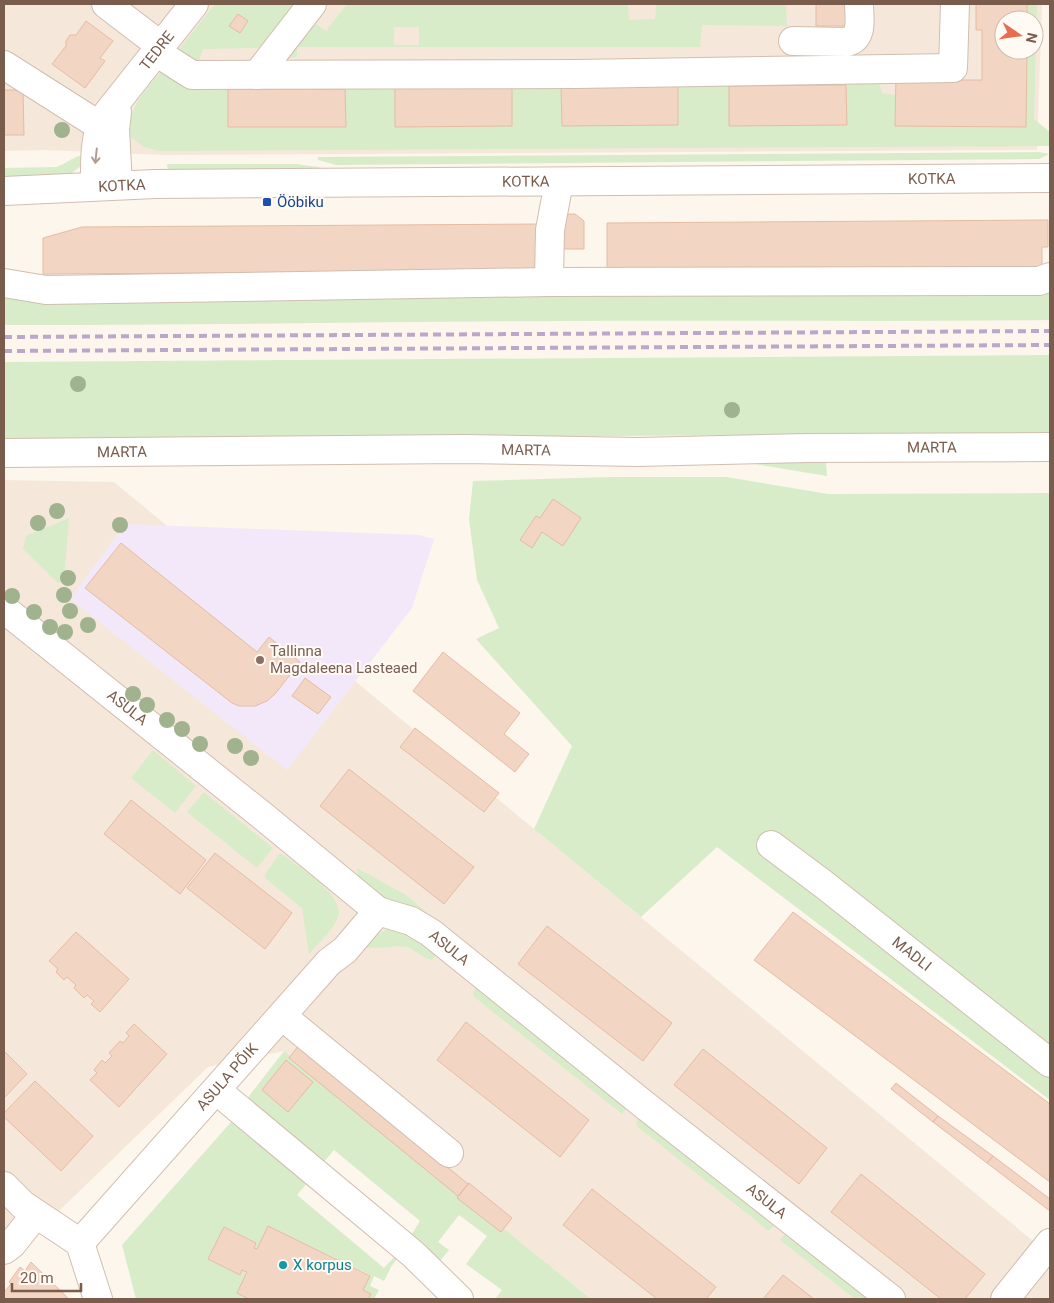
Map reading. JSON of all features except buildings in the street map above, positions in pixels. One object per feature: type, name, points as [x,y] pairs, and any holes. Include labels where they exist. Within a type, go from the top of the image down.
[{"type":"street","points":[[106,4],[158,49],[192,75],[577,74],[953,68],[955,4]]},
{"type":"street","name":"TEDRE","points":[[106,186],[95,160],[100,126],[108,112],[194,4]]},
{"type":"street","points":[[257,75],[312,4]]},
{"type":"street","points":[[793,41],[853,41],[857,36],[859,27],[859,4]]},
{"type":"street","points":[[6,71],[100,126]]},
{"type":"street","name":"TEDRE","points":[[106,186],[120,98]]},
{"type":"street","name":"KOTKA","points":[[4,190],[106,186],[1050,178]]},
{"type":"street","points":[[549,282],[550,230],[558,182]]},
{"type":"street","points":[[4,283],[46,290],[549,282],[990,282],[1039,281],[1050,277]]},
{"type":"street","name":"MARTA","points":[[4,453],[463,449],[638,452],[808,448],[1050,447]]},
{"type":"street","name":"ASULA","points":[[4,609],[276,826],[378,911],[412,920],[430,933],[891,1299]]},
{"type":"street","name":"MADLI","points":[[771,845],[1050,1063]]},
{"type":"street","name":"ASULA PÕIK","points":[[80,1243],[329,962],[345,950],[378,911]]},
{"type":"street","points":[[282,1016],[449,1153]]},
{"type":"street","points":[[216,1090],[413,1254],[459,1299]]},
{"type":"street","points":[[4,1186],[23,1205],[80,1243],[98,1299]]},
{"type":"street","points":[[4,1250],[12,1244],[36,1214]]},
{"type":"street","points":[[1005,1299],[1050,1243]]},
{"type":"shaded area","points":[[4,4],[1042,4],[1042,10],[994,10],[994,60],[1040,60],[1037,150],[164,155],[45,150],[4,151]]},
{"type":"shaded area","points":[[4,480],[114,482],[1050,1255],[1050,1299],[591,1299],[284,1051],[208,1067],[4,1264]]},
{"type":"shaded area","name":"Tallinna Magdaleena Lasteaed","points":[[125,524],[419,535],[434,539],[412,608],[287,770],[70,599]]},
{"type":"green space","points":[[215,4],[301,4],[263,48],[203,49],[198,64],[177,52]],"holes":[[[238,14],[248,21],[240,33],[230,25]]]},
{"type":"green space","points":[[347,4],[628,4],[629,20],[655,19],[656,4],[786,4],[787,26],[702,25],[700,47],[297,47],[297,57],[282,58],[304,28],[309,32],[316,24],[326,31]],"holes":[[[394,27],[419,27],[419,45],[394,45]]]},
{"type":"green space","points":[[1027,4],[1037,4],[1037,10],[1027,10]]},
{"type":"green space","points":[[1027,60],[1036,60],[1034,119],[1050,132],[1050,146],[158,151],[144,147],[129,136],[129,125],[136,105],[147,88],[168,64],[196,89],[216,89],[216,79],[254,78],[254,89],[228,89],[228,127],[346,127],[345,89],[319,89],[319,78],[512,86],[561,86],[562,126],[678,125],[678,85],[756,76],[755,86],[729,86],[730,126],[846,125],[820,85],[819,75],[877,76],[882,93],[895,95],[895,126],[1025,127]]},
{"type":"green space","points":[[1039,152],[1049,154],[1039,159],[336,165],[318,160],[318,157]]},
{"type":"green space","points":[[83,155],[82,165],[67,175],[4,177],[4,168],[56,167]]},
{"type":"green space","points":[[167,164],[296,164],[327,170],[168,171]]},
{"type":"green space","points":[[1050,285],[1050,320],[4,325],[4,293]]},
{"type":"green space","points":[[1050,355],[1050,433],[4,440],[4,362]]},
{"type":"green space","points":[[725,459],[824,461],[826,463],[827,476]]},
{"type":"green space","points":[[610,477],[726,477],[828,494],[1050,493],[1050,1100],[717,847],[641,917],[534,829],[572,746],[476,639],[499,628],[477,580],[469,519],[473,481]]},
{"type":"green space","points":[[69,518],[64,580],[58,583],[23,549],[26,536]]},
{"type":"green space","points":[[153,750],[196,786],[175,813],[131,778]]},
{"type":"green space","points":[[204,792],[273,848],[257,868],[187,812]]},
{"type":"green space","points":[[280,853],[318,881],[335,899],[338,908],[338,917],[333,927],[309,954],[302,908],[266,879],[265,874]]},
{"type":"green space","points":[[357,868],[406,895],[431,916],[381,897],[358,878]]},
{"type":"green space","points":[[389,928],[420,938],[436,955],[432,960],[407,947],[374,948],[363,946],[374,935]]},
{"type":"green space","points":[[478,985],[629,1105],[622,1114],[473,996],[473,992]]},
{"type":"green space","points":[[284,1051],[591,1299],[495,1299],[502,1290],[466,1264],[487,1236],[459,1215],[438,1242],[449,1250],[439,1262],[410,1237],[420,1221],[334,1150],[323,1163],[246,1100]]},
{"type":"green space","points":[[642,1114],[777,1222],[769,1231],[638,1127],[636,1122]]},
{"type":"green space","points":[[232,1121],[308,1182],[297,1195],[384,1268],[397,1254],[399,1256],[384,1281],[374,1276],[370,1286],[379,1290],[374,1299],[368,1299],[371,1294],[363,1290],[370,1275],[268,1227],[257,1249],[254,1248],[256,1243],[224,1227],[208,1259],[240,1275],[242,1270],[247,1272],[237,1293],[249,1299],[136,1299],[122,1245]]},
{"type":"green space","points":[[788,1230],[873,1299],[855,1299],[780,1240]]},
{"type":"railway","points":[[4,337],[1050,331]]},
{"type":"railway","points":[[4,351],[1050,345]]},
{"type":"place","name":"Ööbiku","points":[[267,202]]},
{"type":"place","name":"Tallinna Magdaleena Lasteaed","points":[[260,660]]},
{"type":"place","name":"X korpus","points":[[283,1265]]}]
